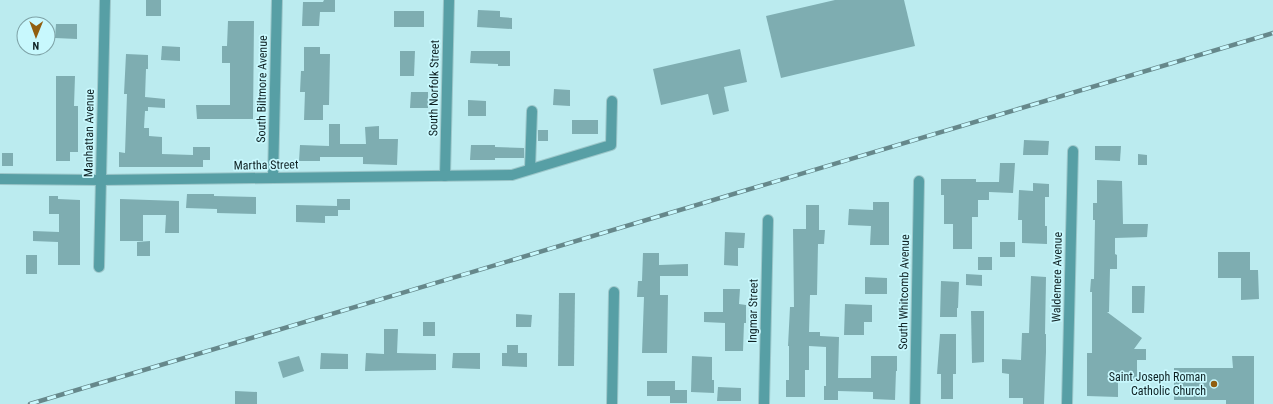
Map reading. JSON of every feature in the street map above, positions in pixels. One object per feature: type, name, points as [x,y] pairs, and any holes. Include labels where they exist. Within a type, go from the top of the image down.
[{"type":"street","name":"Manhattan Avenue","points":[[99,267],[105,0]]},
{"type":"street","name":"South Biltmore Avenue","points":[[273,178],[277,0]]},
{"type":"street","name":"South Norfolk Street","points":[[445,176],[449,0]]},
{"type":"street","name":"Martha Street","points":[[0,179],[101,180],[512,175],[611,145],[612,101]]},
{"type":"street","points":[[530,169],[532,111]]},
{"type":"street","name":"Waldemere Avenue","points":[[1067,404],[1073,151]]},
{"type":"street","name":"South Whitcomb Avenue","points":[[915,404],[920,181]]},
{"type":"street","name":"Ingmar Street","points":[[764,404],[768,220]]},
{"type":"street","points":[[612,404],[614,292]]},
{"type":"building","points":[[146,0],[161,0],[161,16],[146,16]]},
{"type":"building","points":[[324,0],[335,0],[335,12],[320,12],[319,26],[302,26],[303,2],[323,2]]},
{"type":"building","points":[[835,0],[904,0],[915,46],[781,78],[766,16]]},
{"type":"building","points":[[478,10],[500,11],[500,17],[512,18],[512,29],[477,27]]},
{"type":"building","points":[[394,11],[424,11],[424,27],[394,27]]},
{"type":"building","points":[[228,21],[254,21],[253,119],[197,119],[196,105],[230,105],[230,63],[222,63],[222,46],[227,46]]},
{"type":"building","points":[[56,24],[77,24],[77,39],[56,38]]},
{"type":"building","points":[[162,46],[180,47],[180,61],[161,60]]},
{"type":"building","points":[[304,47],[320,47],[320,54],[330,54],[329,105],[323,105],[323,120],[304,120],[305,92],[300,92],[301,71],[304,71]]},
{"type":"building","points":[[740,49],[747,82],[724,87],[729,111],[713,115],[708,94],[661,105],[653,69]]},
{"type":"building","points":[[400,51],[415,51],[414,76],[400,76]]},
{"type":"building","points":[[471,51],[510,51],[510,66],[470,63]]},
{"type":"building","points":[[126,54],[148,55],[145,97],[165,99],[165,108],[148,107],[148,111],[145,111],[144,128],[149,128],[149,136],[162,137],[162,154],[193,155],[193,147],[210,147],[210,160],[203,160],[203,167],[119,167],[119,152],[125,153],[127,94],[124,94]]},
{"type":"building","points":[[56,76],[75,76],[74,106],[78,106],[78,152],[70,152],[70,161],[56,161]]},
{"type":"building","points":[[554,89],[570,90],[570,106],[553,105]]},
{"type":"building","points":[[411,92],[428,92],[428,108],[410,108]]},
{"type":"building","points":[[468,100],[486,101],[486,116],[468,116]]},
{"type":"building","points":[[572,120],[598,120],[598,134],[572,134]]},
{"type":"building","points":[[329,124],[340,124],[340,144],[366,144],[365,127],[379,126],[379,139],[398,139],[397,165],[363,164],[363,157],[320,157],[320,161],[299,161],[300,145],[329,146]]},
{"type":"building","points":[[538,130],[548,130],[548,141],[538,141]]},
{"type":"building","points":[[1024,140],[1049,141],[1048,155],[1023,155]]},
{"type":"building","points":[[471,145],[495,145],[495,147],[524,148],[524,158],[470,160]]},
{"type":"building","points":[[1095,146],[1121,146],[1120,161],[1095,160]]},
{"type":"building","points":[[2,153],[13,153],[13,166],[2,166]]},
{"type":"building","points":[[1138,154],[1147,155],[1147,165],[1138,165]]},
{"type":"building","points":[[1000,163],[1015,163],[1013,193],[989,192],[989,200],[978,200],[978,217],[972,217],[972,249],[953,249],[953,224],[944,224],[944,195],[941,195],[941,179],[976,179],[976,182],[999,182]]},
{"type":"building","points":[[1097,180],[1122,181],[1123,224],[1148,224],[1147,237],[1115,238],[1117,269],[1110,269],[1109,312],[1107,312],[1142,338],[1134,349],[1146,349],[1146,360],[1137,360],[1137,381],[1118,381],[1118,397],[1087,396],[1087,353],[1092,353],[1092,292],[1090,292],[1091,279],[1094,279],[1095,220],[1093,220],[1093,203],[1097,203]]},
{"type":"building","points":[[1033,183],[1049,184],[1049,197],[1045,197],[1045,226],[1047,226],[1047,244],[1022,243],[1022,220],[1018,220],[1019,190],[1033,191]]},
{"type":"building","points":[[187,194],[256,197],[256,214],[217,213],[217,209],[186,208]]},
{"type":"building","points":[[49,196],[58,196],[58,199],[80,200],[80,265],[58,265],[58,242],[33,241],[33,231],[59,232],[59,214],[49,214]]},
{"type":"building","points":[[120,199],[179,201],[179,233],[165,233],[166,215],[143,215],[143,241],[120,241]]},
{"type":"building","points":[[337,199],[350,199],[350,210],[338,210],[338,216],[325,216],[325,223],[296,222],[296,205],[337,206]]},
{"type":"building","points":[[873,202],[889,202],[889,245],[870,245],[871,226],[848,225],[849,209],[873,210]]},
{"type":"building","points":[[806,205],[819,205],[819,230],[825,230],[824,244],[818,244],[817,295],[810,295],[809,332],[820,332],[820,336],[839,337],[838,378],[871,378],[871,356],[897,356],[895,400],[873,399],[873,392],[838,391],[838,400],[824,400],[824,386],[826,386],[826,347],[809,346],[809,370],[805,370],[805,397],[786,397],[786,380],[789,380],[788,346],[790,307],[794,307],[793,229],[806,229]]},
{"type":"building","points":[[725,232],[745,233],[744,248],[738,248],[738,266],[724,265]]},
{"type":"building","points":[[150,241],[150,256],[137,256],[137,242]]},
{"type":"building","points":[[1000,242],[1015,242],[1015,257],[1000,257]]},
{"type":"building","points":[[1218,252],[1250,252],[1250,270],[1258,270],[1259,299],[1241,300],[1241,278],[1218,278]]},
{"type":"building","points":[[643,253],[659,253],[659,265],[688,264],[688,276],[660,276],[660,295],[668,295],[667,353],[642,353],[644,297],[637,297],[638,281],[642,281]]},
{"type":"building","points":[[26,255],[37,255],[37,274],[26,274]]},
{"type":"building","points":[[978,257],[992,257],[992,270],[978,270]]},
{"type":"building","points":[[966,274],[982,275],[982,286],[966,285]]},
{"type":"building","points":[[1031,276],[1046,277],[1044,404],[1023,404],[1023,398],[1009,398],[1009,374],[1002,373],[1002,359],[1021,360],[1022,333],[1029,333]]},
{"type":"building","points":[[865,277],[887,278],[887,294],[865,294]]},
{"type":"building","points":[[941,281],[959,282],[957,317],[940,317]]},
{"type":"building","points":[[1132,286],[1145,286],[1144,313],[1132,313]]},
{"type":"building","points":[[723,289],[740,289],[739,304],[746,305],[743,351],[725,351],[725,323],[704,322],[704,312],[723,312]]},
{"type":"building","points":[[559,293],[575,293],[574,366],[558,366]]},
{"type":"building","points":[[845,304],[872,305],[872,322],[864,322],[864,335],[844,335]]},
{"type":"building","points":[[971,311],[984,311],[984,362],[972,363]]},
{"type":"building","points":[[516,314],[532,315],[531,327],[516,327]]},
{"type":"building","points":[[423,322],[435,322],[435,336],[423,336]]},
{"type":"building","points":[[384,329],[398,329],[397,353],[436,354],[436,370],[365,371],[366,353],[384,354]]},
{"type":"building","points":[[940,334],[956,334],[956,374],[953,374],[953,399],[941,399],[941,374],[937,374]]},
{"type":"building","points":[[507,345],[518,345],[518,353],[527,353],[527,367],[502,366],[502,353],[507,353]]},
{"type":"building","points":[[321,353],[348,354],[348,369],[320,369]]},
{"type":"building","points":[[453,353],[480,353],[480,369],[452,368]]},
{"type":"building","points":[[299,356],[304,371],[283,378],[278,362]]},
{"type":"building","points":[[692,356],[712,357],[712,380],[714,380],[714,393],[691,392]]},
{"type":"building","name":"Saint Joseph Roman Catholic Church","points":[[1232,356],[1254,356],[1254,404],[1226,404],[1226,400],[1174,400],[1174,368],[1233,368]]},
{"type":"building","points":[[647,381],[675,381],[675,390],[687,390],[687,403],[670,403],[670,396],[647,396]]},
{"type":"building","points":[[718,387],[741,388],[741,401],[717,401]]},
{"type":"building","points":[[235,391],[257,392],[257,404],[235,404]]},
{"type":"railway","points":[[30,404],[1273,33]]},
{"type":"place","name":"Saint Joseph Roman Catholic Church","points":[[1214,384]]}]
